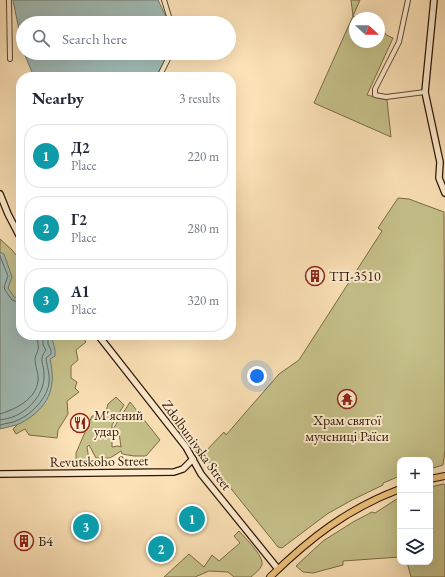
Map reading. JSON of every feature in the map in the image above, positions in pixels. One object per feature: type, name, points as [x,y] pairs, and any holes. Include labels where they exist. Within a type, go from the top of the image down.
[{"type":"main road","points":[[433,478],[445,476]]},
{"type":"main road","points":[[270,577],[300,548],[326,528],[355,510],[397,490]]},
{"type":"street","points":[[9,0],[10,59]]},
{"type":"street","points":[[164,0],[169,16]]},
{"type":"street","points":[[408,0],[399,42],[376,89],[375,95],[386,98],[425,92]]},
{"type":"street","points":[[434,0],[425,92],[440,162],[439,175],[443,183],[445,193]]},
{"type":"street","points":[[161,72],[167,60]]},
{"type":"street","points":[[439,175],[445,168],[440,162]]},
{"type":"street","points":[[0,194],[16,229]]},
{"type":"street","name":"Zdolbunivska Street","points":[[102,340],[186,447],[201,474],[278,569]]},
{"type":"street","name":"Revutskoho Street","points":[[0,474],[174,472],[183,469],[193,459]]},
{"type":"shaded area","points":[[351,0],[360,0],[355,12],[352,12]]},
{"type":"shaded area","points":[[349,25],[349,48],[385,48],[385,33],[393,38],[367,95],[387,100],[391,137],[314,103]]},
{"type":"shaded area","points":[[398,198],[409,199],[444,212],[445,450],[443,465],[433,468],[433,457],[397,457],[397,477],[383,483],[383,485],[327,514],[282,548],[278,547],[203,454],[224,432],[226,435],[279,374],[299,360],[382,231],[378,228]]},
{"type":"shaded area","points":[[0,239],[16,255],[16,299],[4,291],[9,288],[5,285],[0,257]]},
{"type":"shaded area","points":[[46,340],[85,340],[86,342],[76,350],[78,360],[71,366],[71,378],[77,382],[75,388],[79,392],[67,401],[68,414],[58,430],[57,438],[29,435],[25,429],[16,434],[13,429],[31,411]]},
{"type":"shaded area","points":[[116,397],[124,405],[112,425],[112,447],[121,447],[119,433],[113,429],[130,402],[160,440],[146,456],[122,454],[121,451],[110,458],[96,458],[89,445],[87,447],[89,459],[85,462],[76,459],[76,453],[92,416],[105,415],[108,404]]},
{"type":"shaded area","points":[[445,485],[445,577],[411,577],[408,565],[433,565],[433,486]]},
{"type":"shaded area","points":[[397,499],[397,557],[343,561],[343,565],[313,573],[303,572],[296,566],[323,541],[353,522],[372,512],[375,513]]},
{"type":"shaded area","points":[[239,531],[254,547],[262,561],[261,567],[251,577],[234,577],[228,572],[209,571],[195,577],[164,577],[189,554],[204,567],[212,555],[219,561],[240,543],[234,536]]},
{"type":"water","points":[[13,0],[158,0],[166,16],[16,16]]},
{"type":"water","points":[[27,60],[164,60],[159,72],[32,72]]},
{"type":"water","points":[[0,252],[4,254],[12,277],[8,288],[16,298],[16,340],[53,340],[55,356],[50,359],[52,370],[51,388],[44,404],[38,411],[21,423],[0,429]]},
{"type":"place","name":"ТП-3510","points":[[315,276]]},
{"type":"place","name":"Храм святої мучениці Раїси","points":[[347,399]]},
{"type":"place","name":"М'ясний удар","points":[[80,423]]},
{"type":"place","name":"Д2","points":[[192,519]]},
{"type":"place","name":"А1","points":[[86,527]]},
{"type":"place","name":"Б4","points":[[24,541]]},
{"type":"place","name":"Г2","points":[[161,549]]}]
